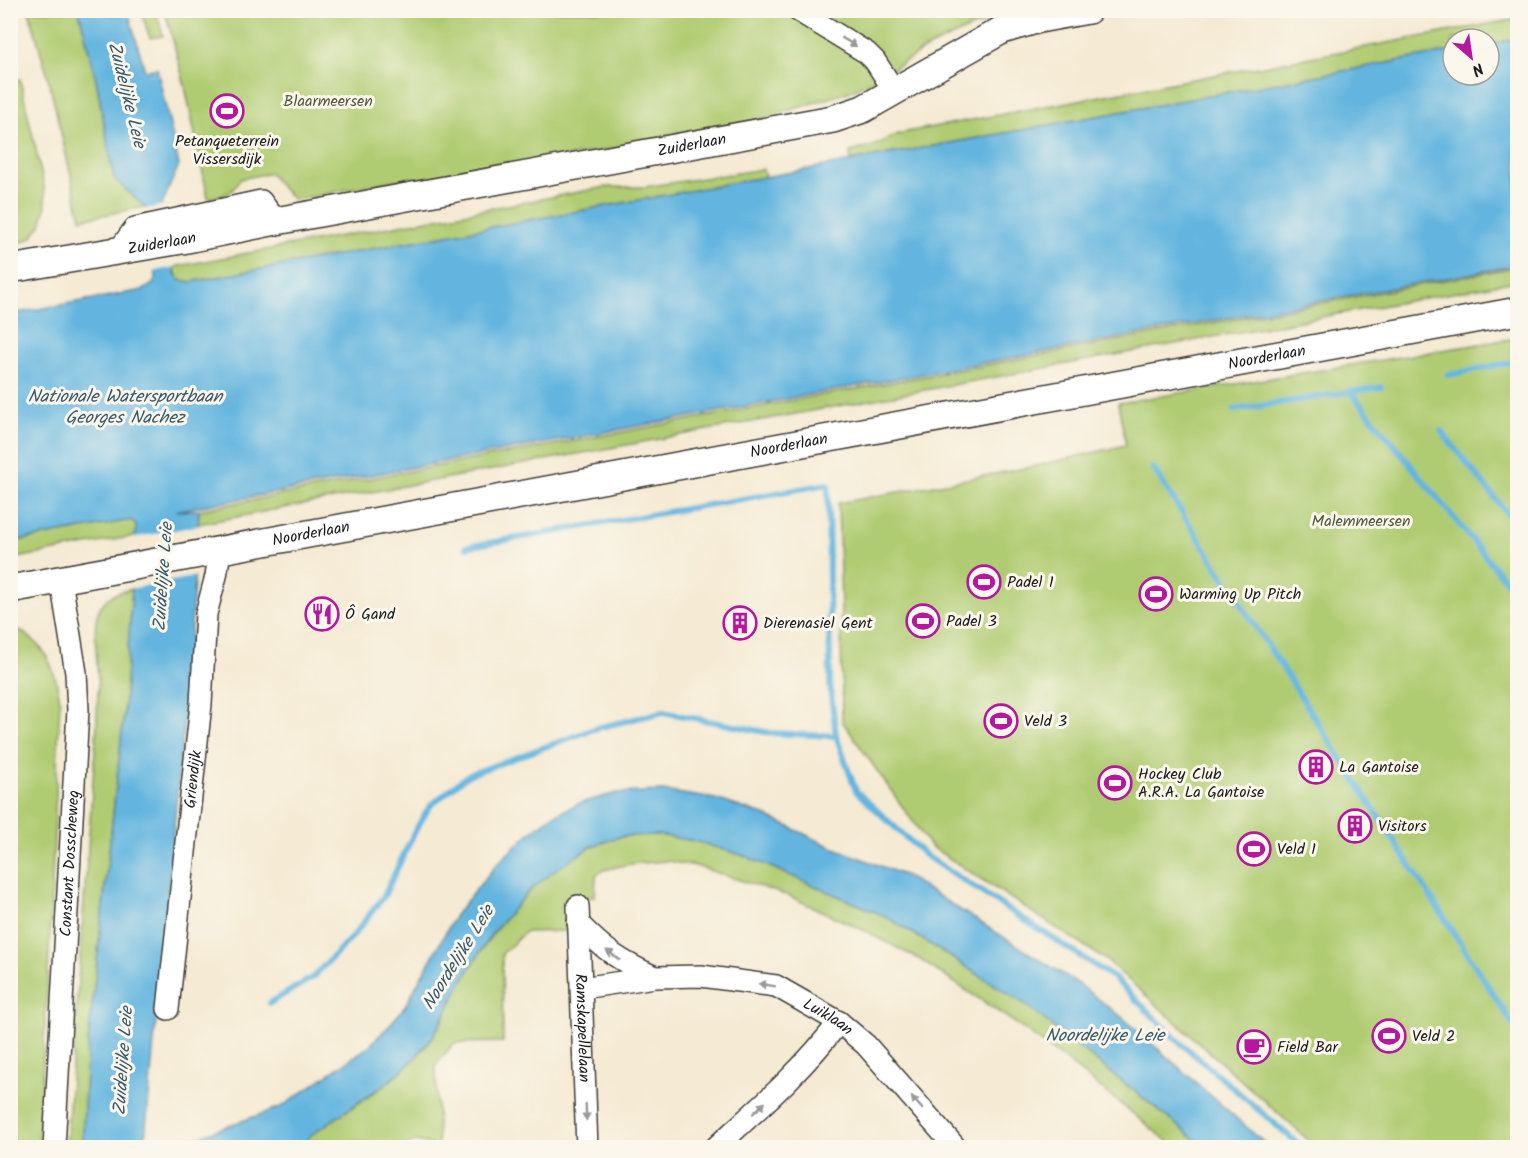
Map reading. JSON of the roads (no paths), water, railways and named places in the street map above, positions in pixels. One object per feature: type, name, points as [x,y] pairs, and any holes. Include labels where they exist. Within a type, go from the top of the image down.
[{"type":"street","points":[[797,10],[867,53],[876,61],[895,92]]},
{"type":"street","name":"Zuiderlaan","points":[[10,269],[180,229],[276,220],[833,119],[863,109],[1002,30],[1088,10]]},
{"type":"street","name":"Noorderlaan","points":[[10,589],[1518,311]]},
{"type":"street","name":"Griendijk","points":[[168,1009],[200,715],[206,614],[216,576],[214,552]]},
{"type":"street","name":"Constant Dosscheweg","points":[[54,1148],[78,710],[76,673],[61,580]]},
{"type":"street","name":"Luiklaan","points":[[578,915],[598,945],[624,963],[655,977]]},
{"type":"street","name":"Ramskapellelaan","points":[[578,915],[587,1148]]},
{"type":"street","name":"Luiklaan","points":[[582,988],[655,977],[701,976],[776,986],[840,1022],[866,1045],[956,1148]]},
{"type":"street","points":[[715,1148],[787,1084],[840,1022]]},
{"type":"water","name":"Nationale Watersportbaan Georges Nachez","points":[[79,11],[128,11],[145,71],[157,68],[179,165],[162,204],[175,273],[179,280],[190,282],[1441,53],[1441,87],[1501,87],[1501,42],[1517,39],[1517,265],[175,511],[199,510],[186,699],[145,1139],[197,1137],[281,1107],[368,1047],[387,1028],[404,1008],[456,914],[496,865],[531,832],[554,815],[580,803],[617,793],[663,791],[716,799],[764,815],[832,847],[906,876],[1079,984],[1123,1018],[1269,1147],[1205,1147],[1022,1002],[887,917],[745,856],[695,841],[658,835],[623,836],[592,846],[559,867],[528,892],[490,936],[464,978],[434,1035],[414,1059],[388,1082],[311,1135],[303,1147],[82,1147],[87,1052],[124,713],[136,525],[131,520],[11,542],[11,314],[143,290],[153,284],[156,277],[145,207],[114,178],[96,79]]},
{"type":"waterway","points":[[1448,375],[1518,361]]},
{"type":"waterway","points":[[1234,410],[1381,387]]},
{"type":"waterway","points":[[1350,391],[1518,596]]},
{"type":"waterway","points":[[1441,431],[1518,527]]},
{"type":"waterway","points":[[1153,468],[1518,1032]]},
{"type":"waterway","name":"Noordelijke Leie","points":[[466,547],[828,484],[830,684],[836,736],[856,791],[926,856],[1114,978],[1176,1039],[1303,1148]]},
{"type":"waterway","points":[[270,1003],[313,977],[353,936],[384,896],[415,831],[430,806],[468,775],[597,728],[663,712],[770,733],[836,736]]},
{"type":"place","name":"Petanqueterrein Vissersdijk","points":[[227,111]]},
{"type":"place","name":"Padel 1","points":[[984,582]]},
{"type":"place","name":"Warming Up Pitch","points":[[1156,594]]},
{"type":"place","name":"Ô Gand","points":[[322,614]]},
{"type":"place","name":"Padel 3","points":[[923,621]]},
{"type":"place","name":"Dierenasiel Gent","points":[[740,623]]},
{"type":"place","name":"Veld 3","points":[[1001,721]]},
{"type":"place","name":"La Gantoise","points":[[1316,767]]},
{"type":"place","name":"Hockey Club A.R.A. La Gantoise","points":[[1115,783]]},
{"type":"place","name":"Visitors","points":[[1355,826]]},
{"type":"place","name":"Veld 1","points":[[1254,849]]},
{"type":"place","name":"Veld 2","points":[[1389,1036]]},
{"type":"place","name":"Field Bar","points":[[1254,1047]]},
{"type":"water label","name":"Zuidelijke Leie","points":[[126,95]]},
{"type":"water label","name":"Zuidelijke Leie","points":[[164,577]]},
{"type":"water label","name":"Zuidelijke Leie","points":[[124,1061]]},
{"type":"park label","name":"Blaarmeersen","points":[[328,101]]},
{"type":"park label","name":"Malemmeersen","points":[[1361,521]]}]
